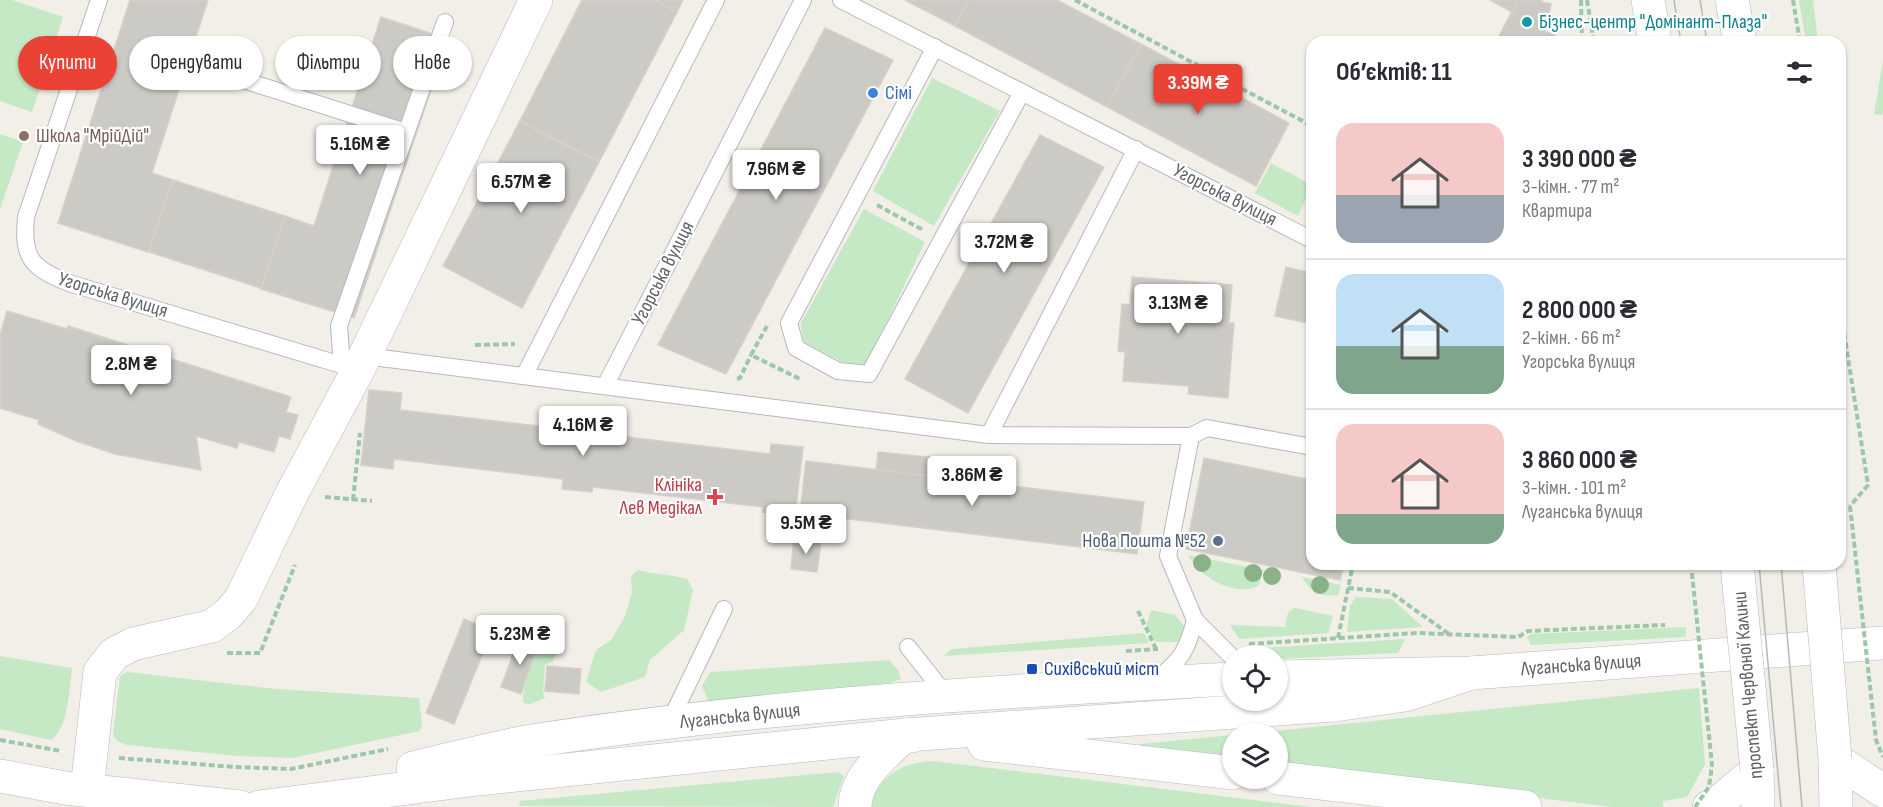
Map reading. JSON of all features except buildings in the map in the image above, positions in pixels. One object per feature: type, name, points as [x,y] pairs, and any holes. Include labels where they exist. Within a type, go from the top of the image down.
[{"type":"main road","points":[[87,790],[97,680],[105,664],[114,654],[133,644],[155,637],[202,630],[220,621],[245,592],[355,364],[536,0]]},
{"type":"main road","points":[[1648,0],[1654,36]]},
{"type":"main road","points":[[1732,0],[1739,36]]},
{"type":"main road","name":"проспект Червоної Калини","points":[[1738,570],[1757,770],[1758,807]]},
{"type":"main road","points":[[1820,570],[1836,759],[1836,807]]},
{"type":"main road","name":"Луганська вулиця","points":[[1288,677],[1471,674],[1883,643]]},
{"type":"main road","points":[[257,807],[478,779],[905,735],[1335,705],[1406,695],[1471,674]]},
{"type":"main road","name":"Луганська вулиця","points":[[257,807],[530,742],[669,723],[946,695],[1222,680]]},
{"type":"main road","points":[[905,735],[1222,772]]},
{"type":"main road","points":[[855,807],[855,797],[871,768],[905,735]]},
{"type":"main road","points":[[1836,759],[1883,791]]},
{"type":"main road","points":[[1709,807],[1719,802],[1757,770]]},
{"type":"main road","points":[[0,776],[87,790],[240,807]]},
{"type":"main road","points":[[1288,779],[1525,807]]},
{"type":"lane","name":"Угорська вулиця","points":[[99,0],[26,217],[24,243],[32,262],[45,274],[69,283],[355,364],[524,376],[989,435],[1191,436],[1207,428],[1306,446]]},
{"type":"lane","points":[[524,376],[716,0]]},
{"type":"lane","name":"Угорська вулиця","points":[[605,386],[803,0]]},
{"type":"lane","name":"Угорська вулиця","points":[[841,0],[1306,237]]},
{"type":"lane","points":[[355,364],[339,326],[445,22]]},
{"type":"lane","points":[[935,47],[789,323],[796,348],[838,371],[869,374],[1022,92]]},
{"type":"lane","points":[[263,86],[406,132]]},
{"type":"lane","points":[[989,435],[1137,149]]},
{"type":"lane","points":[[1191,436],[1168,556],[1195,620],[1222,647]]},
{"type":"lane","points":[[669,723],[724,609]]},
{"type":"lane","points":[[1152,683],[1176,664],[1188,647],[1195,620]]},
{"type":"lane","points":[[908,647],[946,695]]},
{"type":"path","points":[[1075,0],[1306,123]]},
{"type":"path","points":[[1581,0],[1582,36]]},
{"type":"path","points":[[1587,0],[1593,36]]},
{"type":"path","points":[[1794,0],[1799,36]]},
{"type":"path","points":[[857,194],[941,240]]},
{"type":"path","points":[[740,378],[768,323]]},
{"type":"path","points":[[507,346],[521,343]]},
{"type":"path","points":[[473,345],[507,346],[536,352]]},
{"type":"path","points":[[1846,345],[1868,485],[1850,506],[1876,740],[1883,757]]},
{"type":"path","points":[[751,355],[813,384]]},
{"type":"path","points":[[353,500],[360,431]]},
{"type":"path","points":[[291,495],[372,501]]},
{"type":"path","points":[[1338,638],[1352,570]]},
{"type":"path","points":[[1692,570],[1712,765],[1709,787],[1695,807]]},
{"type":"path","points":[[1348,588],[1390,592],[1450,635],[1518,637],[1528,631],[1666,625]]},
{"type":"path","points":[[1138,611],[1156,649]]},
{"type":"path","points":[[1860,612],[1872,611]]},
{"type":"path","points":[[1689,624],[1701,623]]},
{"type":"green space","points":[[0,0],[12,0],[63,17],[57,36],[18,36],[18,90],[39,90],[32,112],[0,101]]},
{"type":"green space","points":[[1799,0],[1813,0],[1817,36],[1805,36]]},
{"type":"green space","points":[[1883,61],[1883,111],[1882,115],[1874,114]]},
{"type":"green space","points":[[932,78],[1000,111],[934,226],[873,191]]},
{"type":"green space","points":[[0,134],[23,142],[0,209]]},
{"type":"green space","points":[[1271,163],[1306,182],[1306,198],[1298,216],[1255,193]]},
{"type":"green space","points":[[864,209],[925,242],[866,365],[842,362],[803,341],[801,323]]},
{"type":"green space","points":[[1188,555],[1263,570],[1259,585],[1250,589],[1240,589],[1219,583],[1200,571]]},
{"type":"green space","points":[[638,570],[687,579],[693,590],[684,630],[650,660],[645,677],[601,692],[586,682],[596,650],[611,640],[625,616],[632,593],[631,576]]},
{"type":"green space","points":[[1302,577],[1341,585],[1338,595],[1317,593]]},
{"type":"green space","points":[[1356,597],[1392,599],[1423,627],[1347,632],[1350,605]]},
{"type":"green space","points":[[1295,608],[1333,616],[1328,633],[1239,639],[1230,625],[1285,627],[1288,612]]},
{"type":"green space","points":[[1151,610],[1175,615],[1184,626],[1185,635],[1179,642],[1156,642],[1146,627]]},
{"type":"green space","points":[[1686,627],[1686,637],[1531,645],[1527,637],[1531,634]]},
{"type":"green space","points":[[1144,633],[1149,643],[944,656],[951,649]]},
{"type":"green space","points":[[549,638],[557,640],[557,651],[553,661],[545,665],[543,692],[545,698],[530,704],[524,703],[524,689],[530,668],[540,648]]},
{"type":"green space","points":[[1405,639],[1398,653],[1288,658],[1288,646]]},
{"type":"green space","points":[[0,656],[72,668],[65,717],[57,734],[51,740],[0,729]]},
{"type":"green space","points":[[889,660],[898,670],[901,679],[887,684],[709,703],[702,686],[710,672]]},
{"type":"green space","points":[[127,672],[276,689],[419,698],[422,724],[420,731],[292,758],[238,756],[127,745],[117,741],[113,735],[120,676]]},
{"type":"green space","points":[[1699,688],[1705,764],[1687,797],[1663,801],[1663,807],[1613,807],[1288,768],[1288,730]]},
{"type":"green space","points":[[1222,736],[1222,759],[1137,747],[1140,744]]},
{"type":"green space","points":[[933,761],[1311,807],[870,807],[879,787],[893,773],[912,764]]},
{"type":"green space","points":[[838,772],[844,776],[833,807],[519,806],[520,801]]},
{"type":"tram line","points":[[1674,0],[1680,36]]},
{"type":"tram line","points":[[1700,0],[1706,36]]},
{"type":"tram line","points":[[1760,570],[1781,807]]},
{"type":"tram line","points":[[1782,570],[1802,807]]},
{"type":"place","name":"Бізнес-центр \"Домінант-Плаза\"","points":[[1527,22]]},
{"type":"place","name":"Сімі","points":[[873,93]]},
{"type":"place","name":"Школа \"МрійДій\"","points":[[24,136]]},
{"type":"place","name":"Клініка Лев Медікал","points":[[715,497]]},
{"type":"place","name":"Нова Пошта №52","points":[[1218,541]]},
{"type":"place","name":"Сихівський міст","points":[[1032,669]]}]
